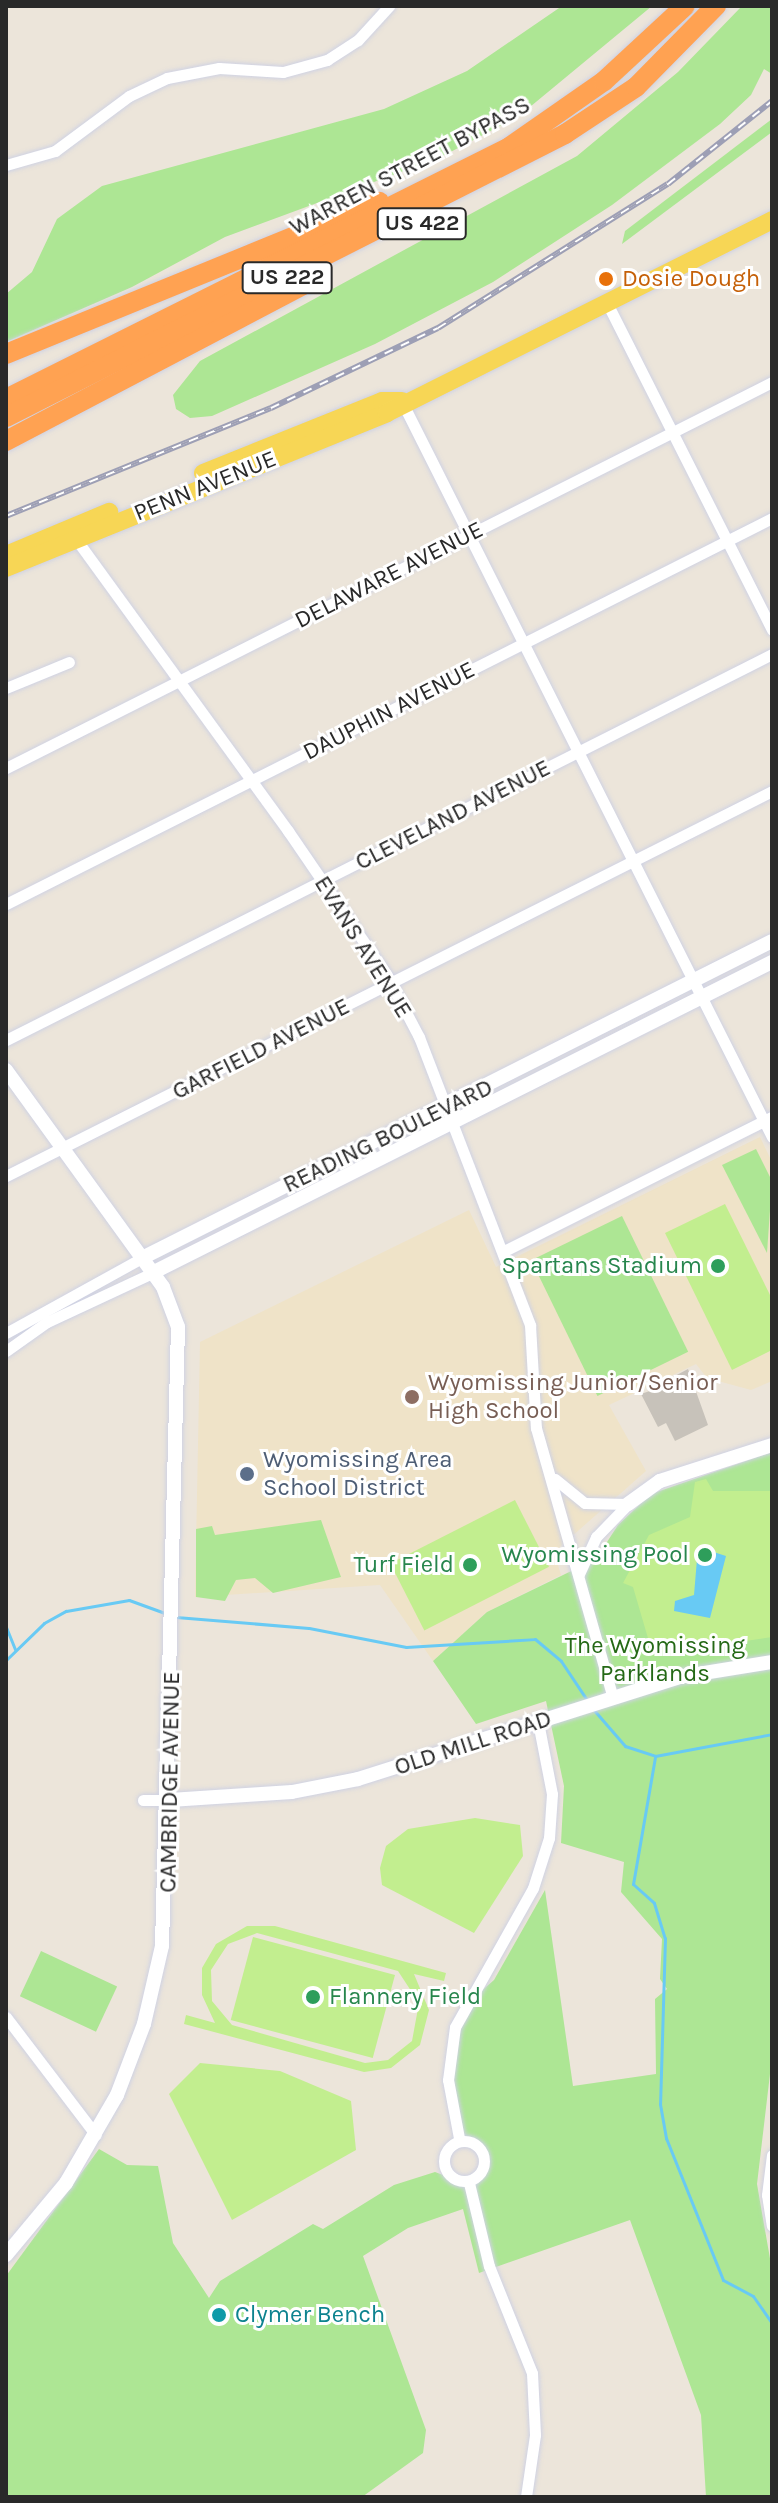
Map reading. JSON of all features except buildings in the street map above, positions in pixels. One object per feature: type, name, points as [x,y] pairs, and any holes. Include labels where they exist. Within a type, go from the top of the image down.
[{"type":"highway","points":[[629,59],[671,6]]},
{"type":"highway","name":"WARREN STREET BYPASS","points":[[6,399],[508,148],[629,59],[685,6]]},
{"type":"highway","name":"WARREN STREET BYPASS","points":[[6,417],[565,134],[636,87],[716,6]]},
{"type":"highway","name":"US 422","points":[[6,441],[463,202],[565,134]]},
{"type":"highway","name":"US 422","points":[[6,354],[508,148]]},
{"type":"main road","name":"PENN AVENUE","points":[[6,568],[72,534],[382,401],[402,401],[772,220]]},
{"type":"main road","name":"PENN AVENUE","points":[[6,555],[72,534]]},
{"type":"street","points":[[6,165],[55,151],[129,96],[176,75],[219,68],[283,72],[327,60],[358,40],[389,6]]},
{"type":"street","points":[[607,303],[772,630]]},
{"type":"street","name":"DELAWARE AVENUE","points":[[6,768],[772,382]]},
{"type":"street","points":[[402,401],[632,861],[768,1119],[772,1137]]},
{"type":"street","name":"DAUPHIN AVENUE","points":[[6,904],[772,518]]},
{"type":"street","name":"EVANS AVENUE","points":[[72,534],[251,780],[391,983],[453,1113],[534,1342],[534,1415],[613,1698]]},
{"type":"street","name":"CLEVELAND AVENUE","points":[[6,1040],[772,654]]},
{"type":"street","points":[[6,688],[69,662]]},
{"type":"street","name":"GARFIELD AVENUE","points":[[6,1176],[772,791]]},
{"type":"street","name":"READING BOULEVARD","points":[[6,1351],[47,1322],[152,1273],[772,941]]},
{"type":"street","name":"READING BOULEVARD","points":[[6,1333],[140,1259],[772,962]]},
{"type":"street","name":"CAMBRIDGE AVENUE","points":[[6,1070],[152,1273],[178,1327],[170,1800],[157,1974],[132,2058],[96,2135],[55,2199],[6,2255]]},
{"type":"street","points":[[504,1251],[768,1119]]},
{"type":"street","points":[[578,1575],[596,1537],[628,1504],[660,1481],[772,1445]]},
{"type":"street","points":[[552,1477],[585,1503],[628,1504]]},
{"type":"street","name":"OLD MILL ROAD","points":[[170,1800],[339,1783],[709,1670],[772,1662]]},
{"type":"street","points":[[459,2138],[483,2154],[480,2175],[469,2183],[455,2180],[445,2162],[459,2138],[448,2080],[455,2027],[533,1888],[549,1842],[552,1794],[538,1722]]},
{"type":"street","points":[[143,1800],[170,1800]]},
{"type":"street","points":[[6,2017],[96,2135]]},
{"type":"street","points":[[772,2155],[767,2195],[772,2226]]},
{"type":"street","points":[[469,2183],[489,2266],[532,2373],[535,2435],[526,2497]]},
{"type":"shaded area","name":"Wyomissing Junior/Senior High School","points":[[760,1137],[772,1162],[772,1381],[751,1390],[707,1378],[696,1364],[609,1405],[646,1471],[554,1552],[561,1575],[487,1612],[433,1661],[380,1585],[195,1597],[200,1342],[469,1210],[496,1267]]},
{"type":"green space","points":[[562,6],[652,6],[519,116],[439,158],[225,237],[132,287],[6,342],[6,294],[32,272],[57,219],[102,186],[384,109],[467,71]]},
{"type":"green space","points":[[742,6],[772,6],[772,74],[764,69],[751,95],[720,124],[612,205],[493,282],[375,344],[212,416],[190,418],[176,409],[173,395],[200,361],[577,156],[678,72]]},
{"type":"green space","points":[[772,119],[772,132],[622,244],[625,231]]},
{"type":"green space","points":[[756,1149],[772,1181],[767,1253],[722,1165]]},
{"type":"green space","name":"Spartans Stadium","points":[[725,1204],[772,1299],[772,1350],[732,1370],[665,1233]]},
{"type":"green space","points":[[622,1216],[688,1352],[597,1396],[531,1260]]},
{"type":"green space","name":"The Wyomissing Parklands","points":[[772,1452],[772,2057],[757,2184],[772,2270],[772,2497],[706,2497],[701,2415],[630,2220],[479,2273],[463,2209],[408,2228],[363,2256],[426,2430],[423,2453],[362,2497],[6,2497],[6,2276],[99,2149],[127,2165],[158,2166],[173,2243],[209,2298],[220,2281],[313,2224],[323,2229],[394,2185],[435,2172],[462,2182],[475,2180],[483,2155],[459,2138],[448,2080],[464,2006],[494,1980],[545,1890],[573,2086],[656,2074],[655,1999],[667,1989],[660,1979],[662,1939],[621,1892],[624,1862],[561,1843],[564,1786],[546,1701],[476,1724],[433,1661],[487,1612],[596,1559],[618,1525],[651,1494]]},
{"type":"green space","name":"Wyomissing Pool","points":[[706,1479],[713,1491],[772,1491],[772,1637],[665,1653],[650,1645],[633,1587],[623,1583],[649,1535],[690,1517],[695,1482]]},
{"type":"green space","name":"Turf Field","points":[[515,1500],[549,1567],[424,1630],[390,1564]]},
{"type":"green space","points":[[321,1520],[341,1577],[273,1593],[255,1578],[236,1580],[225,1601],[196,1597],[196,1529],[212,1526],[215,1535]]},
{"type":"green space","points":[[475,1818],[520,1825],[523,1856],[474,1933],[382,1885],[380,1868],[386,1846],[408,1829]]},
{"type":"green space","points":[[247,1926],[275,1926],[446,1973],[444,1981],[414,1974],[429,2010],[420,2045],[391,2068],[364,2072],[184,2024],[186,2015],[215,2023],[202,1995],[202,1968],[216,1944]],"holes":[[[257,1933],[398,1971],[419,2003],[412,2041],[388,2060],[365,2063],[232,2025],[212,2001],[211,1970],[228,1944]]]},
{"type":"green space","name":"Flannery Field","points":[[253,1937],[395,1975],[373,2058],[231,2020]]},
{"type":"green space","points":[[41,1951],[117,1986],[96,2032],[20,1996]]},
{"type":"green space","points":[[200,2063],[280,2071],[351,2101],[356,2150],[232,2220],[169,2094]]},
{"type":"water","points":[[698,1547],[726,1556],[710,1618],[674,1611],[675,1601],[694,1595]]},
{"type":"waterway","points":[[6,1660],[44,1623],[66,1611],[129,1600],[165,1613]]},
{"type":"waterway","points":[[176,1617],[309,1628],[406,1647],[535,1639],[561,1661],[587,1700]]},
{"type":"waterway","points":[[6,1627],[15,1649]]},
{"type":"waterway","points":[[593,1709],[625,1746],[655,1756],[772,1734]]},
{"type":"waterway","points":[[655,1757],[633,1884],[654,1903],[665,1938],[660,2104],[666,2138],[723,2280],[753,2296],[772,2323]]},
{"type":"railway","points":[[6,516],[271,408],[438,328],[668,184],[772,101]]},
{"type":"place","name":"Dosie Dough","points":[[606,279]]},
{"type":"place","name":"Spartans Stadium","points":[[718,1266]]},
{"type":"place","name":"Wyomissing Junior/Senior High School","points":[[412,1397]]},
{"type":"place","name":"Wyomissing Area School District","points":[[247,1474]]},
{"type":"place","name":"Wyomissing Pool","points":[[705,1555]]},
{"type":"place","name":"Turf Field","points":[[470,1565]]},
{"type":"place","name":"Flannery Field","points":[[313,1997]]},
{"type":"place","name":"Clymer Bench","points":[[219,2315]]}]
